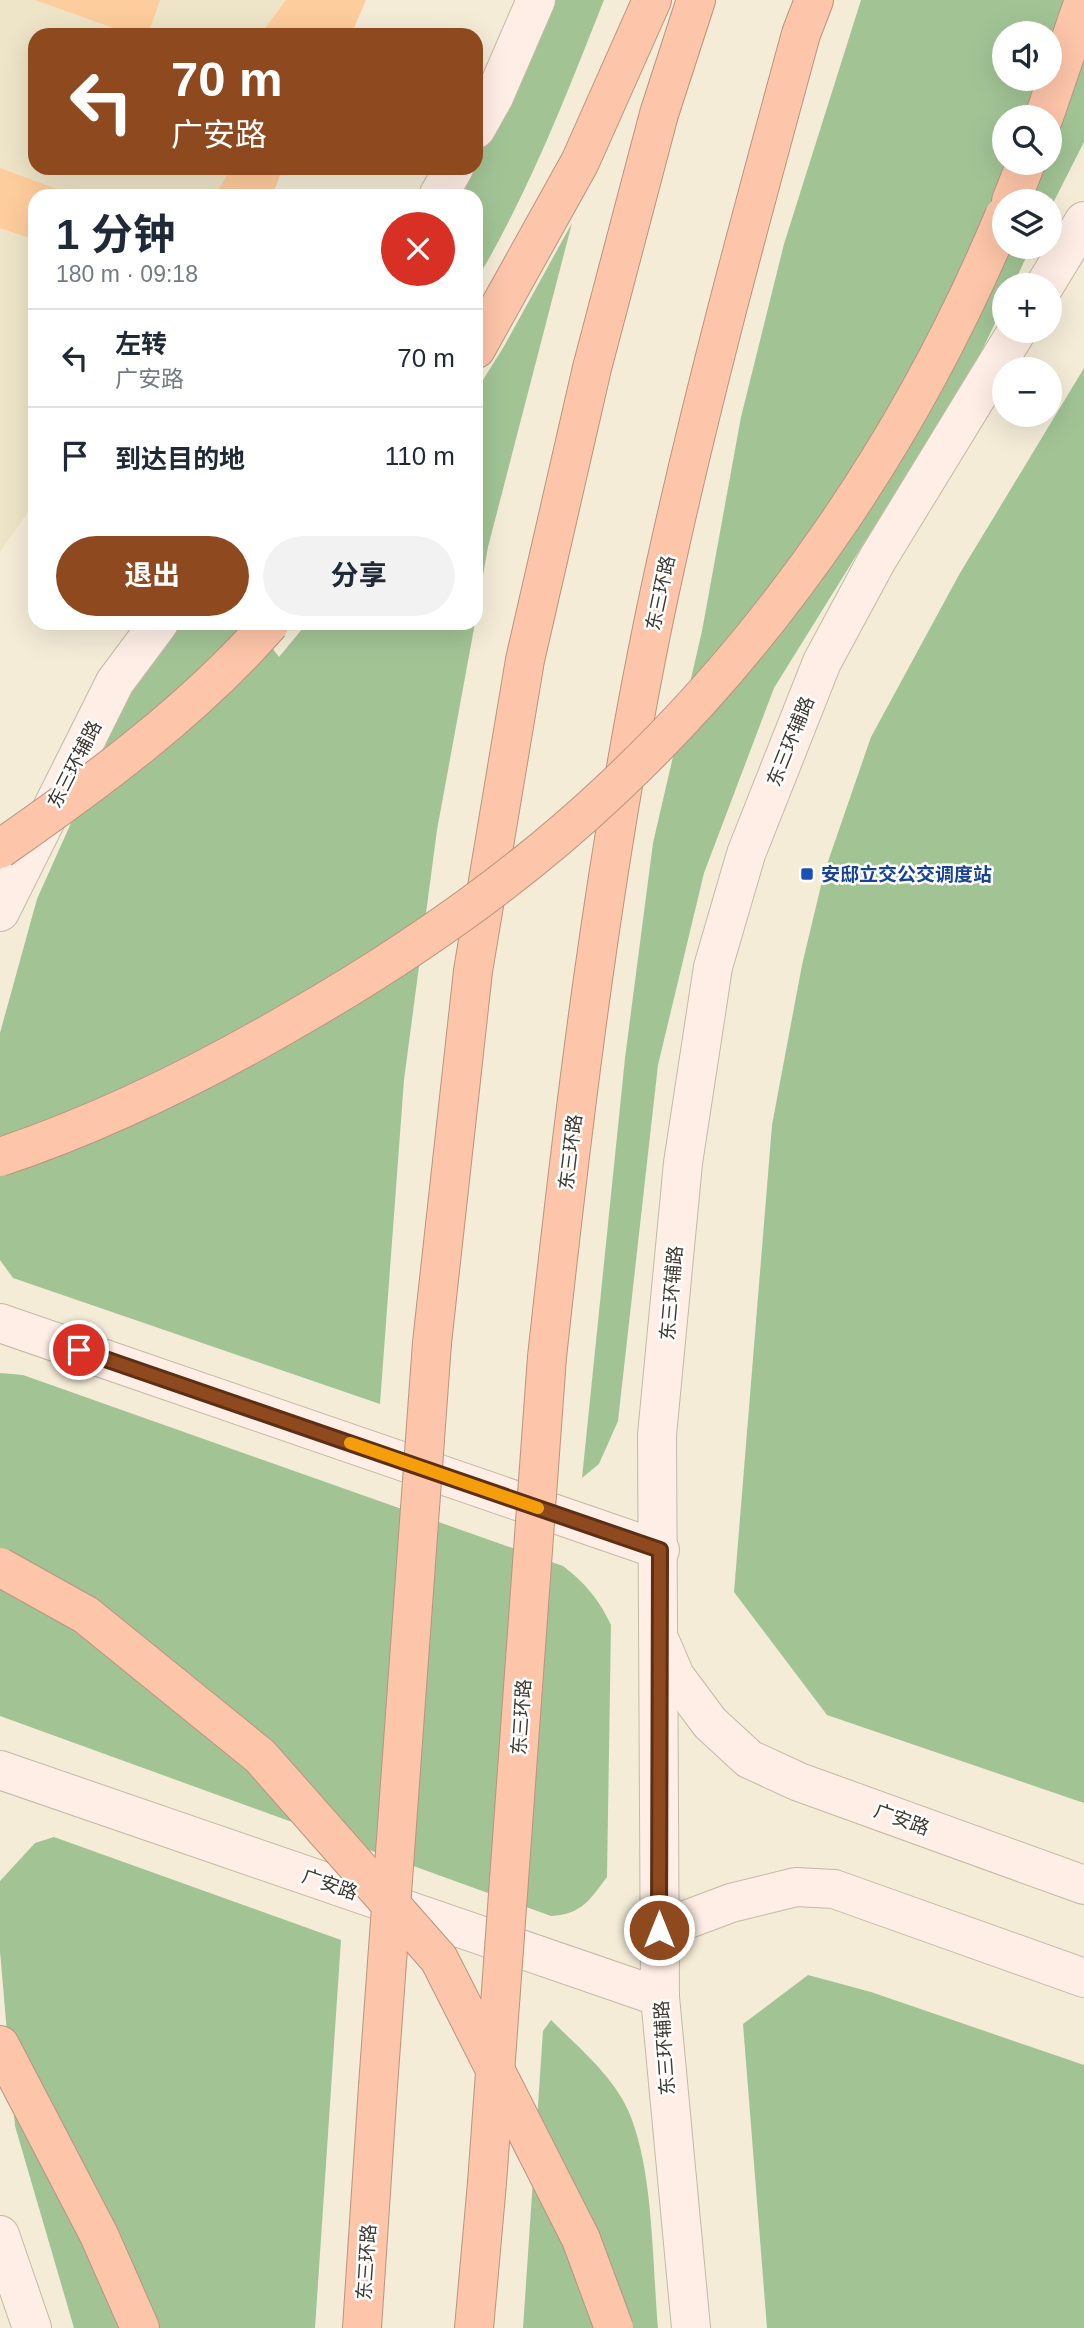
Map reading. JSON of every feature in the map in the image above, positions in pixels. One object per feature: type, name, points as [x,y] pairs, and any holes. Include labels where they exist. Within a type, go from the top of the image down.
[{"type":"highway","points":[[483,336],[580,162],[652,0]]},
{"type":"highway","name":"东三环路","points":[[362,2328],[432,1343],[473,971],[525,660],[606,315],[659,114],[696,0]]},
{"type":"highway","name":"东三环路","points":[[474,2328],[547,1357],[601,908],[654,621],[706,383],[801,34],[814,0]]},
{"type":"highway","points":[[1048,105],[1084,0]]},
{"type":"highway","points":[[0,1157],[129,1107],[215,1066],[346,990],[516,871],[613,789],[701,698],[771,616],[830,535],[939,360],[992,243]]},
{"type":"highway","points":[[0,849],[136,749],[246,651],[264,630]]},
{"type":"highway","points":[[0,1567],[86,1615],[260,1756],[439,1959],[581,2239],[614,2328]]},
{"type":"highway","points":[[0,2045],[99,2235],[139,2328]]},
{"type":"main road","points":[[483,117],[536,0]]},
{"type":"main road","points":[[1052,273],[1084,221]]},
{"type":"main road","name":"东三环辅路","points":[[691,2328],[660,1997],[660,1550],[657,1435],[680,1190],[696,1073],[717,954],[746,854],[822,662],[877,560],[1010,343]]},
{"type":"main road","name":"东三环辅路","points":[[0,912],[115,682],[154,630]]},
{"type":"main road","points":[[0,1323],[660,1550]]},
{"type":"main road","name":"广安路","points":[[658,1636],[675,1676],[710,1723],[749,1759],[799,1782],[1084,1885]]},
{"type":"main road","name":"广安路","points":[[0,1770],[660,1997]]},
{"type":"main road","points":[[659,1930],[730,1903],[796,1887],[834,1889],[1084,1979]]},
{"type":"main road","points":[[0,2235],[32,2328]]},
{"type":"shaded area","points":[[0,0],[345,0],[334,28],[28,28],[28,175],[261,175],[252,189],[28,189],[28,512],[0,552]]},
{"type":"green space","points":[[544,0],[604,0],[530,178],[483,268],[483,189],[460,189],[466,175],[483,175],[483,143],[505,101]]},
{"type":"green space","points":[[861,0],[1084,0],[1084,142],[1060,189],[992,189],[992,259],[1025,259],[1019,273],[992,273],[992,329],[977,361],[774,688],[704,873],[658,1065],[618,1421],[599,1464],[582,1478],[625,1058],[653,843],[702,631],[741,417],[784,244]]},
{"type":"green space","points":[[572,223],[483,575],[483,380]]},
{"type":"green space","points":[[1084,368],[1084,1803],[827,1715],[734,1592],[772,1125],[802,965],[824,873],[871,737],[960,573],[1048,427],[1062,427],[1062,404]]},
{"type":"green space","points":[[168,630],[258,630],[279,657],[301,630],[474,630],[437,830],[404,1080],[380,1404],[13,1278],[0,1260],[0,1033],[37,899],[105,747],[129,681]]},
{"type":"green space","points":[[0,1373],[23,1375],[563,1566],[578,1579],[591,1592],[611,1625],[607,1877],[590,1899],[578,1909],[551,1916],[0,1716]]},
{"type":"green space","points":[[54,1837],[341,1940],[315,2328],[74,2328],[15,2126],[0,1951],[0,1881],[35,1843]]},
{"type":"green space","points":[[808,1975],[871,1992],[1084,2065],[1084,2328],[767,2328],[743,2024]]},
{"type":"green space","points":[[551,2020],[594,2062],[613,2085],[628,2110],[637,2134],[647,2188],[658,2328],[523,2328],[543,2031]]},
{"type":"building","points":[[35,0],[160,0],[150,28],[113,28]]},
{"type":"building","points":[[286,0],[366,0],[354,28],[265,28]]},
{"type":"building","points":[[0,168],[57,189],[28,189],[28,238],[0,228]]},
{"type":"building","points":[[228,175],[280,175],[275,189],[218,189]]},
{"type":"slow traffic","points":[[350,1443],[538,1508]]},
{"type":"place","name":"安邸立交公交调度站","points":[[807,874]]},
{"type":"route","points":[[79,1350],[660,1550],[659,1930]]}]
